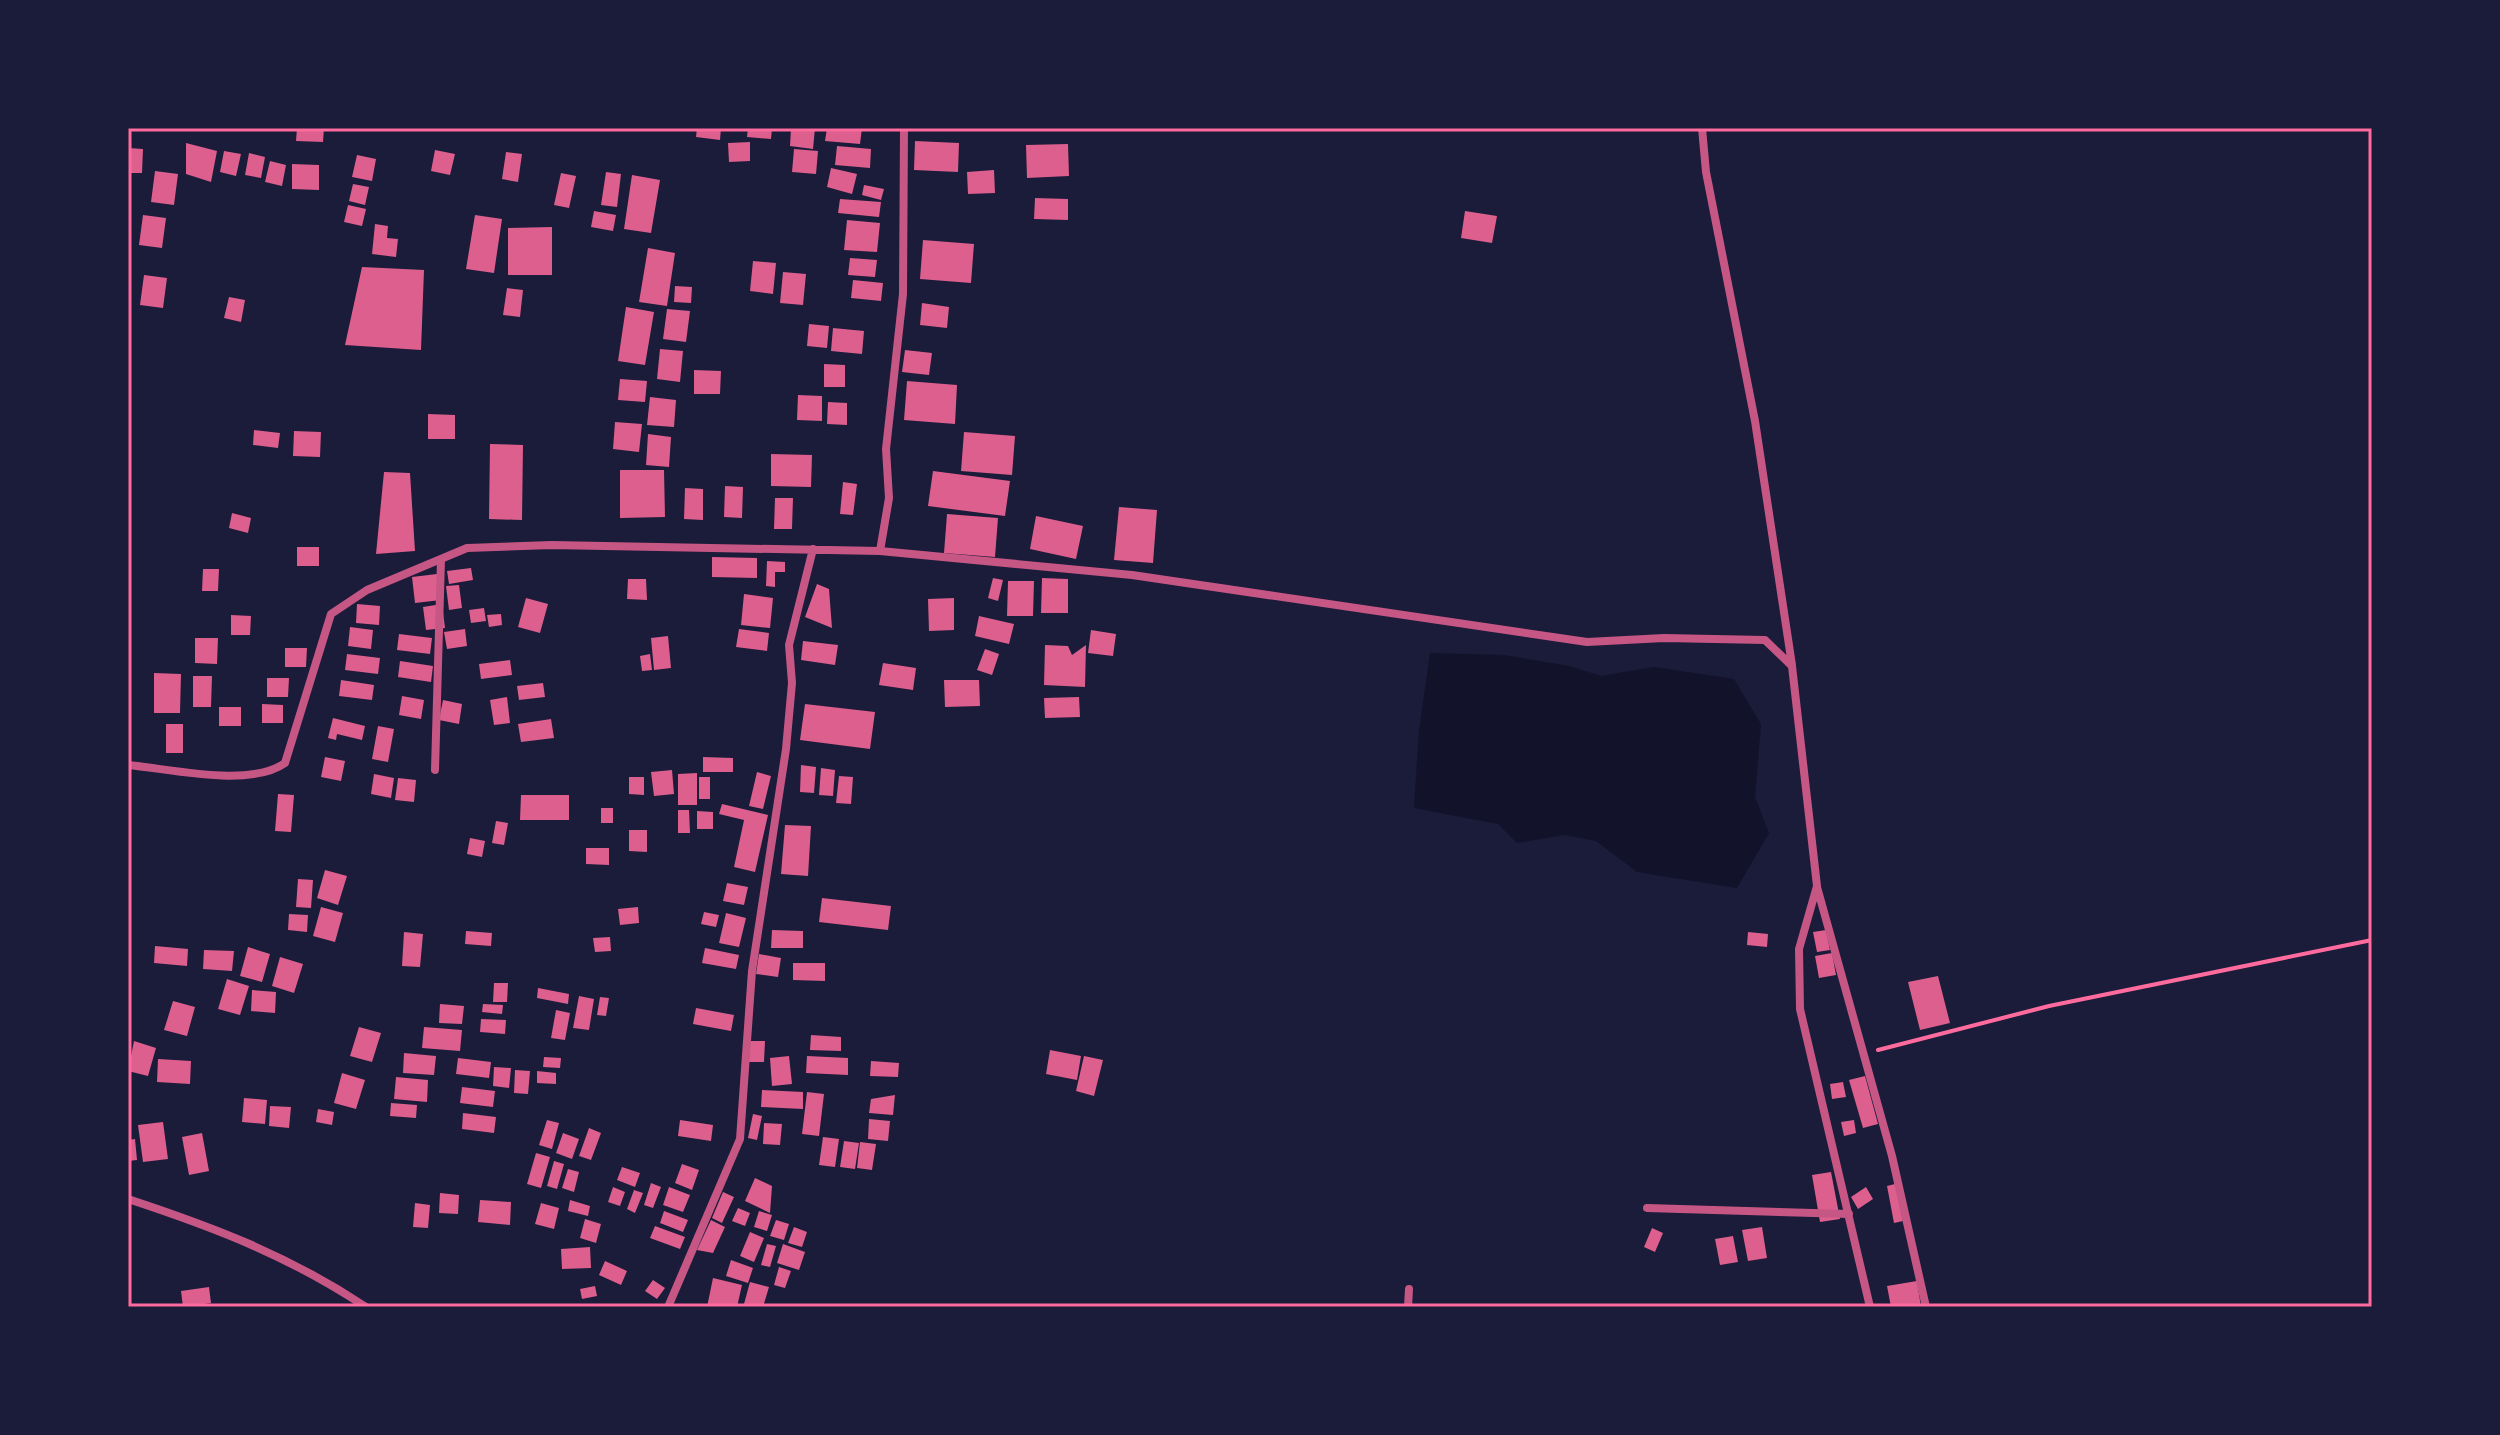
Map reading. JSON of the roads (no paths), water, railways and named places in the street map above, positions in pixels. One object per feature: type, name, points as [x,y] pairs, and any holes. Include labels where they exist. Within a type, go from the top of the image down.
[{"type":"street","points":[[880,551],[889,498],[886,449],[903,294],[904,128]]},
{"type":"street","points":[[1702,128],[1706,172],[1755,421],[1792,666],[1817,886],[1865,1053],[1926,1307]]},
{"type":"street","points":[[128,765],[248,776],[271,773],[285,763],[331,614],[367,590],[467,548],[552,545],[880,551],[1132,575],[1587,642],[1664,638],[1765,640],[1792,666]]},
{"type":"street","points":[[668,1307],[740,1139],[752,971],[786,749],[792,683],[789,645],[813,549]]},
{"type":"street","points":[[435,770],[441,559]]},
{"type":"street","points":[[1817,886],[1799,949],[1800,1009],[1870,1307]]},
{"type":"street","points":[[128,1199],[213,1227],[313,1272],[366,1307]]},
{"type":"street","points":[[1647,1208],[1849,1214]]},
{"type":"street","points":[[1408,1307],[1409,1289]]}]
